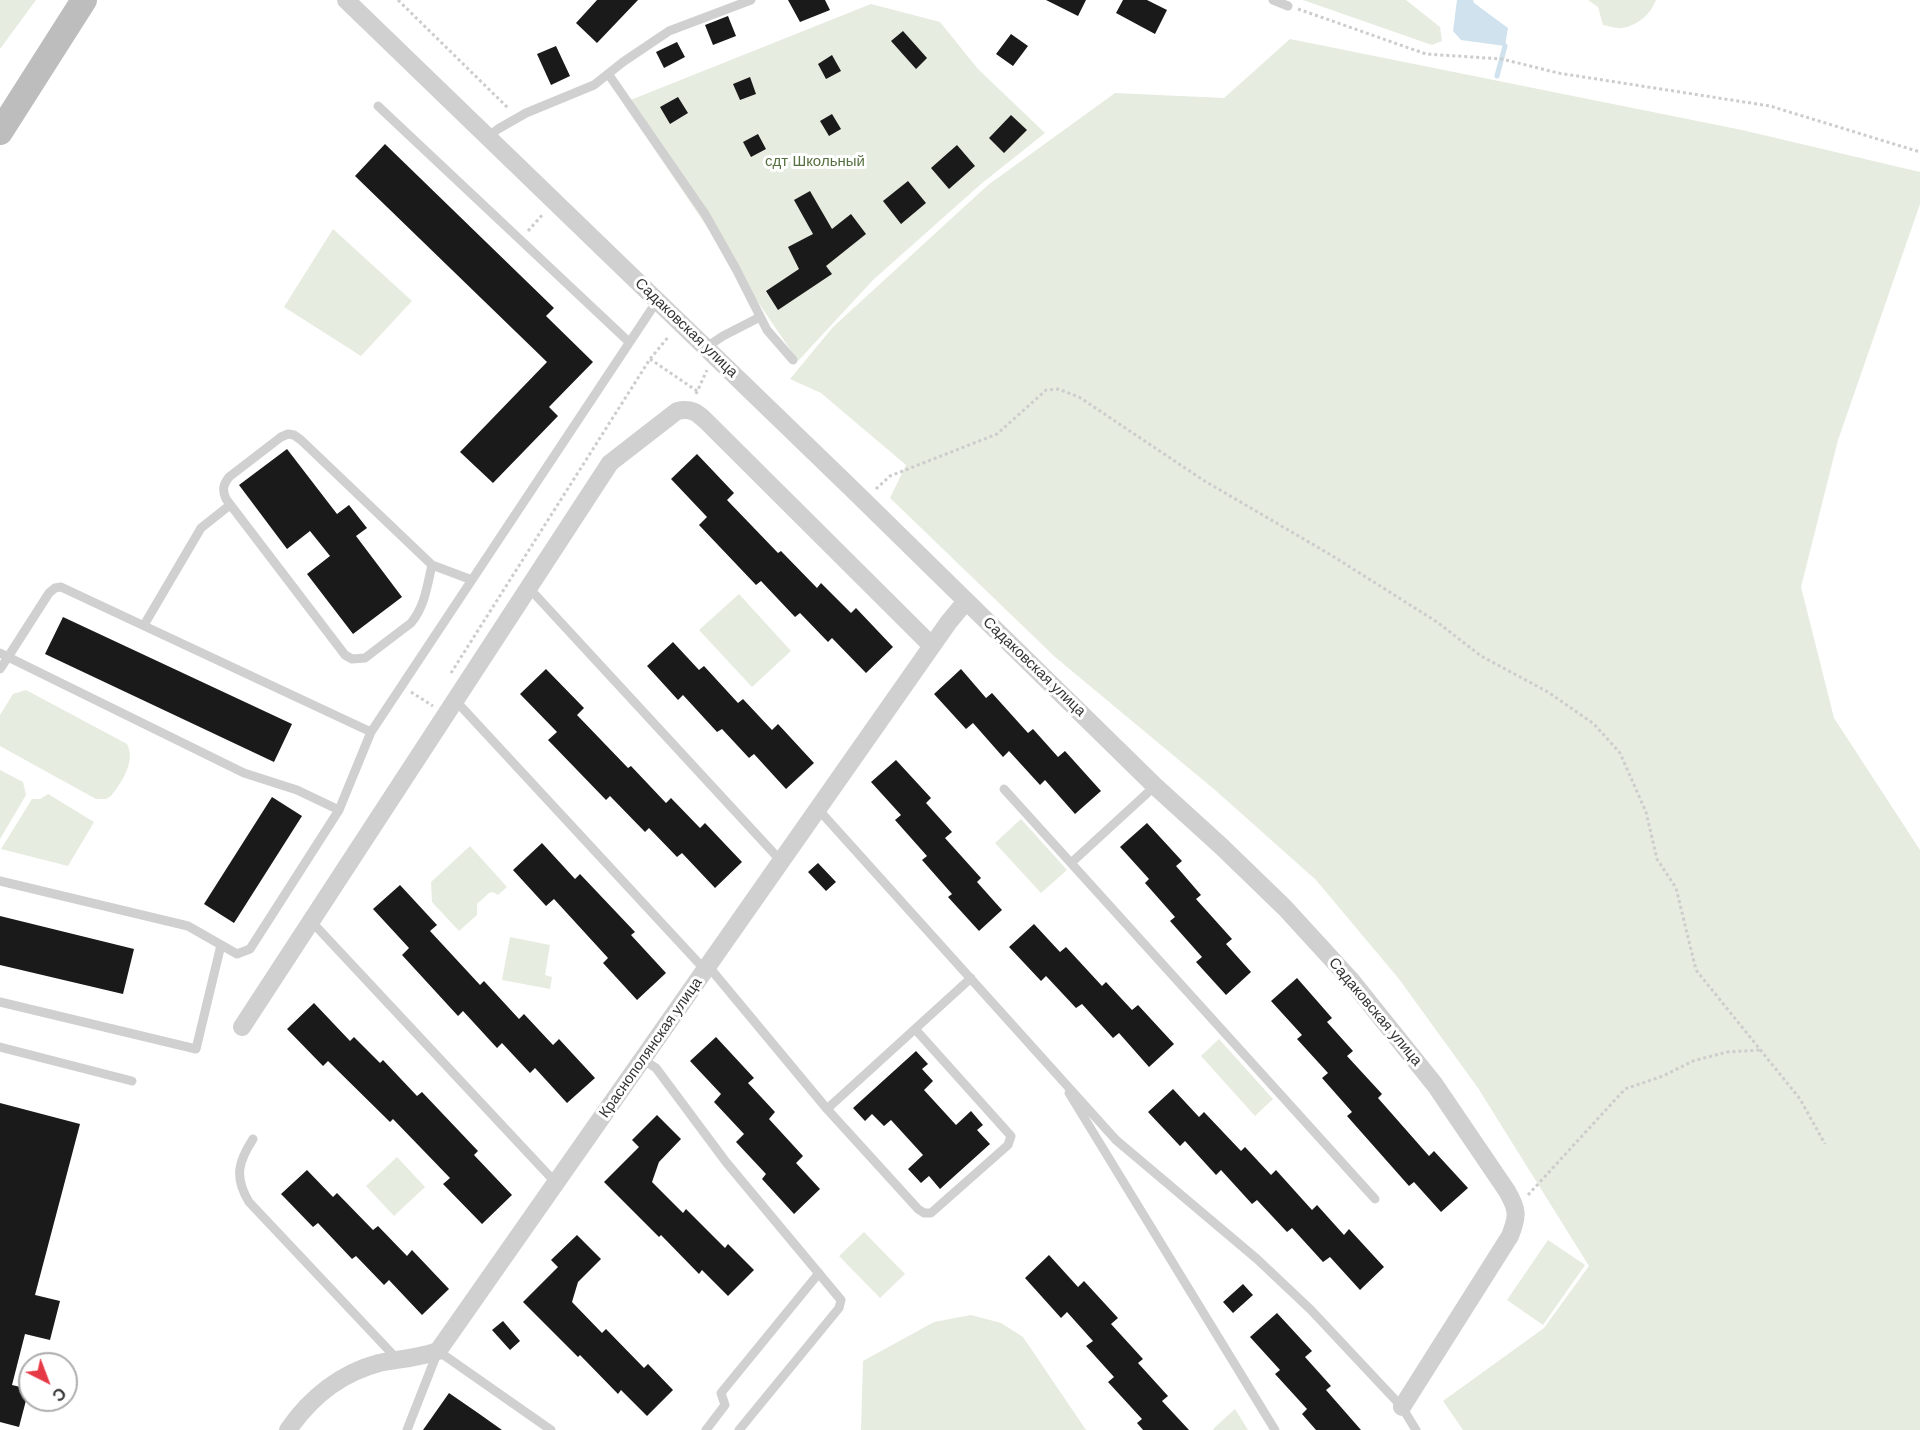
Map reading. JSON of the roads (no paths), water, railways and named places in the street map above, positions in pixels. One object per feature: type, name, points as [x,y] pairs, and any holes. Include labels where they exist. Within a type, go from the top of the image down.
[{"type":"main road","points":[[0,132],[84,0]]},
{"type":"street","name":"Садаковская улица","points":[[346,0],[864,500],[1155,786],[1285,908],[1350,979],[1435,1085],[1515,1205],[1516,1221],[1510,1236],[1402,1407]]},
{"type":"street","points":[[242,1028],[610,463],[677,411],[686,409],[698,414],[707,422],[932,646]]},
{"type":"street","name":"Краснополянская улица","points":[[438,1351],[932,646],[966,601]]},
{"type":"street","points":[[288,1430],[305,1408],[342,1378],[368,1367],[412,1359],[438,1351]]},
{"type":"lane","points":[[488,137],[517,118],[594,85],[669,31],[752,0]]},
{"type":"lane","points":[[1273,0],[1288,6]]},
{"type":"lane","points":[[609,75],[705,214],[767,330],[793,360]]},
{"type":"lane","points":[[378,106],[629,342]]},
{"type":"lane","points":[[0,881],[188,926],[237,954],[250,949],[339,810],[371,732],[657,301]]},
{"type":"lane","points":[[705,348],[760,317]]},
{"type":"lane","points":[[432,565],[422,604],[411,623],[367,657],[352,658],[345,655],[230,505],[223,492],[223,484],[281,437],[294,435],[432,565],[472,580]]},
{"type":"lane","points":[[144,626],[201,528],[230,505]]},
{"type":"lane","points":[[0,669],[4,655],[48,593],[61,587],[371,732]]},
{"type":"lane","points":[[529,588],[782,861]]},
{"type":"lane","points":[[4,655],[244,773],[297,790],[339,810]]},
{"type":"lane","points":[[451,707],[707,969],[827,1109],[918,1209],[924,1213],[931,1213],[1008,1145],[1011,1136],[915,1029]]},
{"type":"lane","points":[[1071,863],[1155,786]]},
{"type":"lane","points":[[1004,789],[1375,1199]]},
{"type":"lane","points":[[818,809],[1116,1140],[1257,1259],[1320,1319],[1402,1407],[1416,1430]]},
{"type":"lane","points":[[311,921],[556,1183]]},
{"type":"lane","points":[[0,1002],[196,1049],[221,945]]},
{"type":"lane","points":[[827,1109],[971,978]]},
{"type":"lane","points":[[0,1047],[132,1081]]},
{"type":"lane","points":[[642,1059],[656,1068],[726,1162],[838,1296],[841,1304],[739,1430]]},
{"type":"lane","points":[[1057,1073],[1275,1430]]},
{"type":"lane","points":[[253,1139],[241,1157],[239,1178],[242,1191],[249,1202],[398,1360]]},
{"type":"lane","points":[[706,1430],[724,1405],[721,1393],[819,1273]]},
{"type":"lane","points":[[407,1430],[438,1351],[551,1430]]},
{"type":"water","points":[[1457,0],[1473,0],[1508,28],[1505,46],[1461,40],[1453,31]]},
{"type":"waterway","points":[[1497,76],[1505,46]]},
{"type":"park label","name":"сдт Школьный","points":[[815,162]]}]
